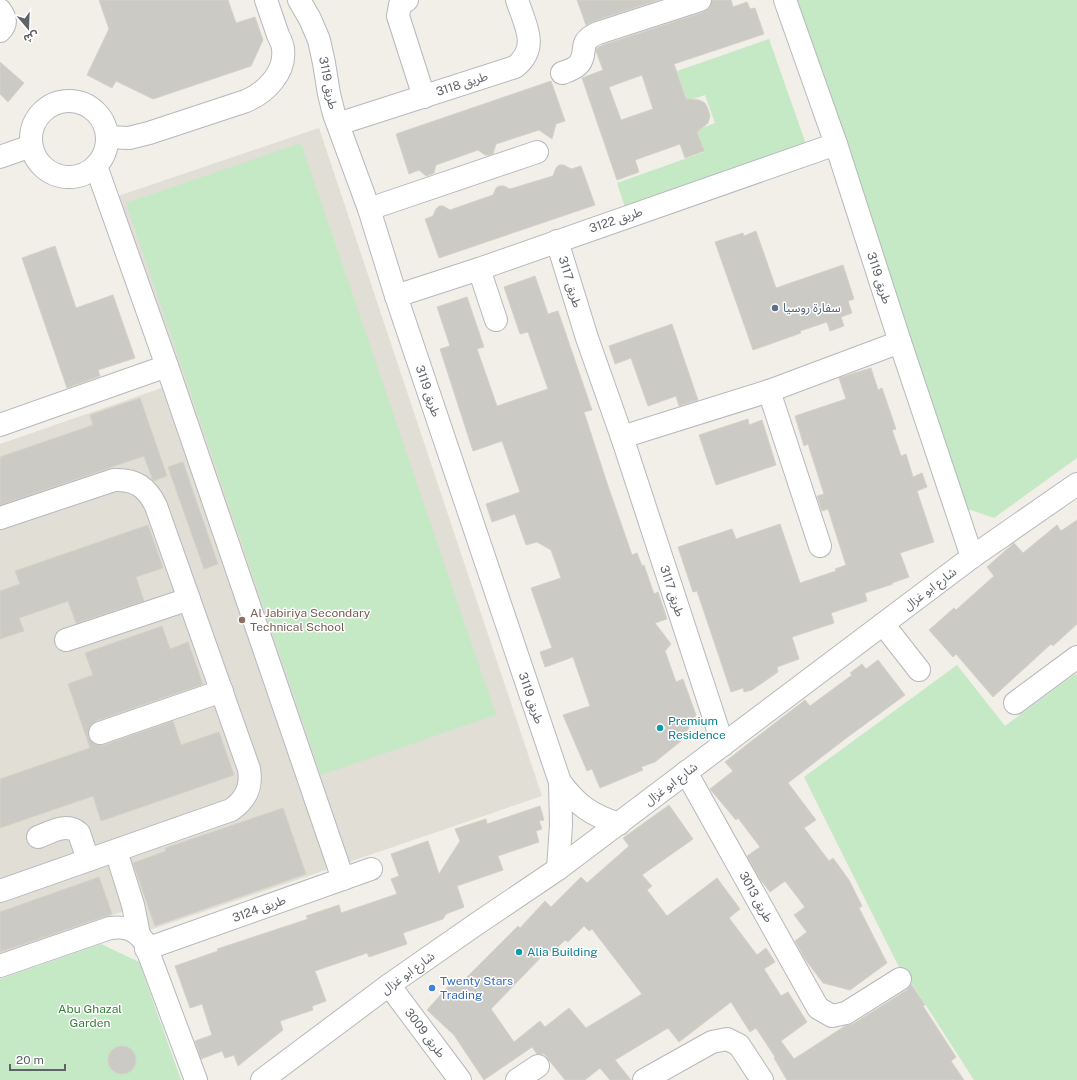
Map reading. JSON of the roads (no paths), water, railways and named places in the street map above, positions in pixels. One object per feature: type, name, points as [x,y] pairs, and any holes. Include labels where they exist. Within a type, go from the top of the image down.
[{"type":"street","points":[[108,136],[129,138],[149,134],[246,101],[264,92],[276,76],[283,59],[283,49],[266,0]]},
{"type":"street","name":"طريق 3119","points":[[299,0],[310,19],[319,40],[324,62],[328,94],[369,209],[396,296],[560,782]]},
{"type":"street","points":[[407,0],[400,5],[398,16],[424,97]]},
{"type":"street","name":"طريق 3118","points":[[338,124],[515,67],[526,56],[530,42],[517,0]]},
{"type":"street","points":[[562,73],[580,63],[584,44],[590,36],[700,0]]},
{"type":"street","name":"طريق 3119","points":[[785,0],[836,144],[972,558]]},
{"type":"street","points":[[0,10],[4,18],[5,26],[0,31]]},
{"type":"street","points":[[69,100],[83,103],[96,110],[102,118],[108,136],[105,152],[96,166],[81,175],[72,177],[62,177],[54,174],[39,163],[34,155],[30,137],[36,118],[42,111],[59,101],[69,100]]},
{"type":"street","name":"طريق 3122","points":[[396,296],[479,269],[836,144]]},
{"type":"street","points":[[0,157],[31,146]]},
{"type":"street","points":[[369,209],[537,152]]},
{"type":"street","points":[[96,166],[167,366],[343,879]]},
{"type":"street","name":"طريق 3117","points":[[557,241],[723,745]]},
{"type":"street","points":[[479,269],[496,320]]},
{"type":"street","points":[[622,437],[769,391],[900,342]]},
{"type":"street","points":[[0,425],[167,366]]},
{"type":"street","points":[[769,391],[820,546]]},
{"type":"street","points":[[0,518],[106,481],[130,481],[145,490],[154,502],[222,691],[249,769],[250,777],[250,785],[243,799],[238,805],[224,813],[0,891]]},
{"type":"street","name":"شارع ابو غزال","points":[[262,1080],[389,985],[619,824],[883,624],[972,558],[1077,484]]},
{"type":"street","points":[[66,640],[189,599]]},
{"type":"street","points":[[883,624],[919,670]]},
{"type":"street","points":[[1015,703],[1077,657]]},
{"type":"street","points":[[100,733],[222,691]]},
{"type":"street","name":"طريق 3013","points":[[686,772],[818,1008],[832,1016],[846,1012],[900,979]]},
{"type":"street","points":[[560,782],[571,796],[585,809],[601,818],[619,824]]},
{"type":"street","points":[[558,868],[561,825],[560,782]]},
{"type":"street","points":[[38,837],[67,828],[76,830],[79,833],[88,860]]},
{"type":"street","points":[[116,851],[143,942],[196,1080]]},
{"type":"street","name":"طريق 3124","points":[[143,942],[371,870]]},
{"type":"street","points":[[0,966],[110,928],[125,927],[133,930],[143,942]]},
{"type":"street","name":"طريق 3009","points":[[389,985],[460,1080]]},
{"type":"street","points":[[645,1080],[712,1042],[727,1039],[739,1045],[762,1080]]},
{"type":"street","points":[[517,1080],[538,1066]]},
{"type":"place","name":"سفارة روسيا","points":[[775,308]]},
{"type":"place","name":"Al Jabiriya Secondary Technical School","points":[[242,620]]},
{"type":"place","name":"Premium Residence","points":[[660,728]]},
{"type":"place","name":"Alia Building","points":[[519,952]]},
{"type":"place","name":"Twenty Stars Trading","points":[[432,988]]},
{"type":"park label","name":"Abu Ghazal Garden","points":[[90,1016]]}]
